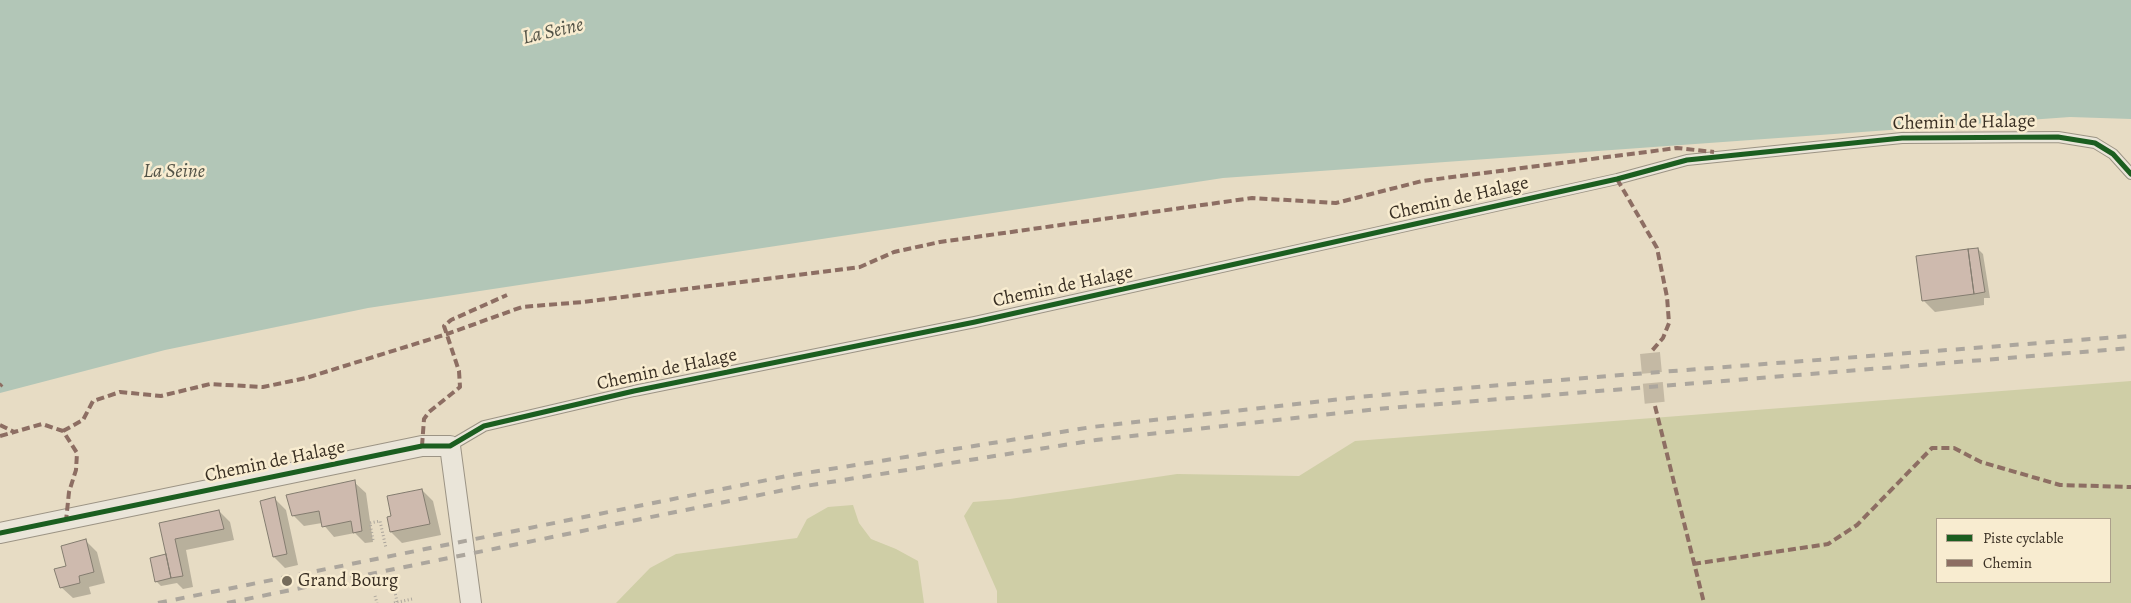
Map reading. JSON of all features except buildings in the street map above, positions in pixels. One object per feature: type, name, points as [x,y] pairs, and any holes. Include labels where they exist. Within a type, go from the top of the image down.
[{"type":"street","name":"Chemin de Halage","points":[[0,534],[422,446],[450,446]]},
{"type":"street","points":[[450,446],[471,603]]},
{"type":"lane","name":"Chemin de Halage","points":[[450,446],[484,426],[634,391],[975,322],[1580,187],[1687,160],[1902,138],[2058,137],[2094,143],[2113,154],[2131,174]]},
{"type":"path","points":[[373,540],[370,523],[380,521],[386,548]]},
{"type":"path","points":[[392,577],[396,603],[412,599]]},
{"type":"path","points":[[375,596],[377,603]]},
{"type":"green space","points":[[2131,381],[2131,603],[997,603],[997,591],[964,516],[973,502],[1010,499],[1177,474],[1299,476],[1355,441]]},
{"type":"green space","points":[[853,505],[859,523],[871,539],[896,549],[918,561],[924,603],[616,603],[650,568],[676,554],[797,538],[807,519],[828,507]]},
{"type":"water","name":"La Seine","points":[[0,0],[2131,0],[2131,119],[2070,117],[1223,178],[368,308],[165,350],[0,393]]},
{"type":"tunnel","points":[[1650,353],[1655,406]]},
{"type":"railway","points":[[158,603],[787,476],[1092,427],[1359,397],[2131,336]]},
{"type":"railway","points":[[227,603],[799,487],[1096,440],[1377,409],[2131,348]]},
{"type":"marked path","points":[[63,431],[83,420],[93,401],[120,392],[161,396],[210,384],[263,387],[306,378],[447,334],[522,307],[583,302],[860,267],[894,252],[940,242],[1252,198],[1336,203],[1422,181],[1677,148],[1714,152]]},
{"type":"marked path","points":[[1617,179],[1657,248],[1667,297],[1669,323],[1663,338],[1650,353]]},
{"type":"marked path","points":[[422,446],[424,419],[429,412],[460,387],[459,371],[444,326],[451,320],[507,295]]},
{"type":"marked path","points":[[1655,406],[1704,603]]},
{"type":"marked path","points":[[0,425],[14,432],[42,424],[63,431],[77,453],[76,470],[69,492],[66,521]]},
{"type":"marked path","points":[[0,436],[14,432]]},
{"type":"marked path","points":[[1693,564],[1828,544],[1857,525],[1932,448],[1954,448],[1981,462],[2060,485],[2131,487]]},
{"type":"cycle path","points":[[0,533],[422,446],[450,446],[484,426],[634,391],[975,322],[1617,179],[1687,160],[1902,138],[2058,137],[2095,143],[2113,154],[2131,174]]},
{"type":"place","name":"Grand Bourg","points":[[287,581]]}]
